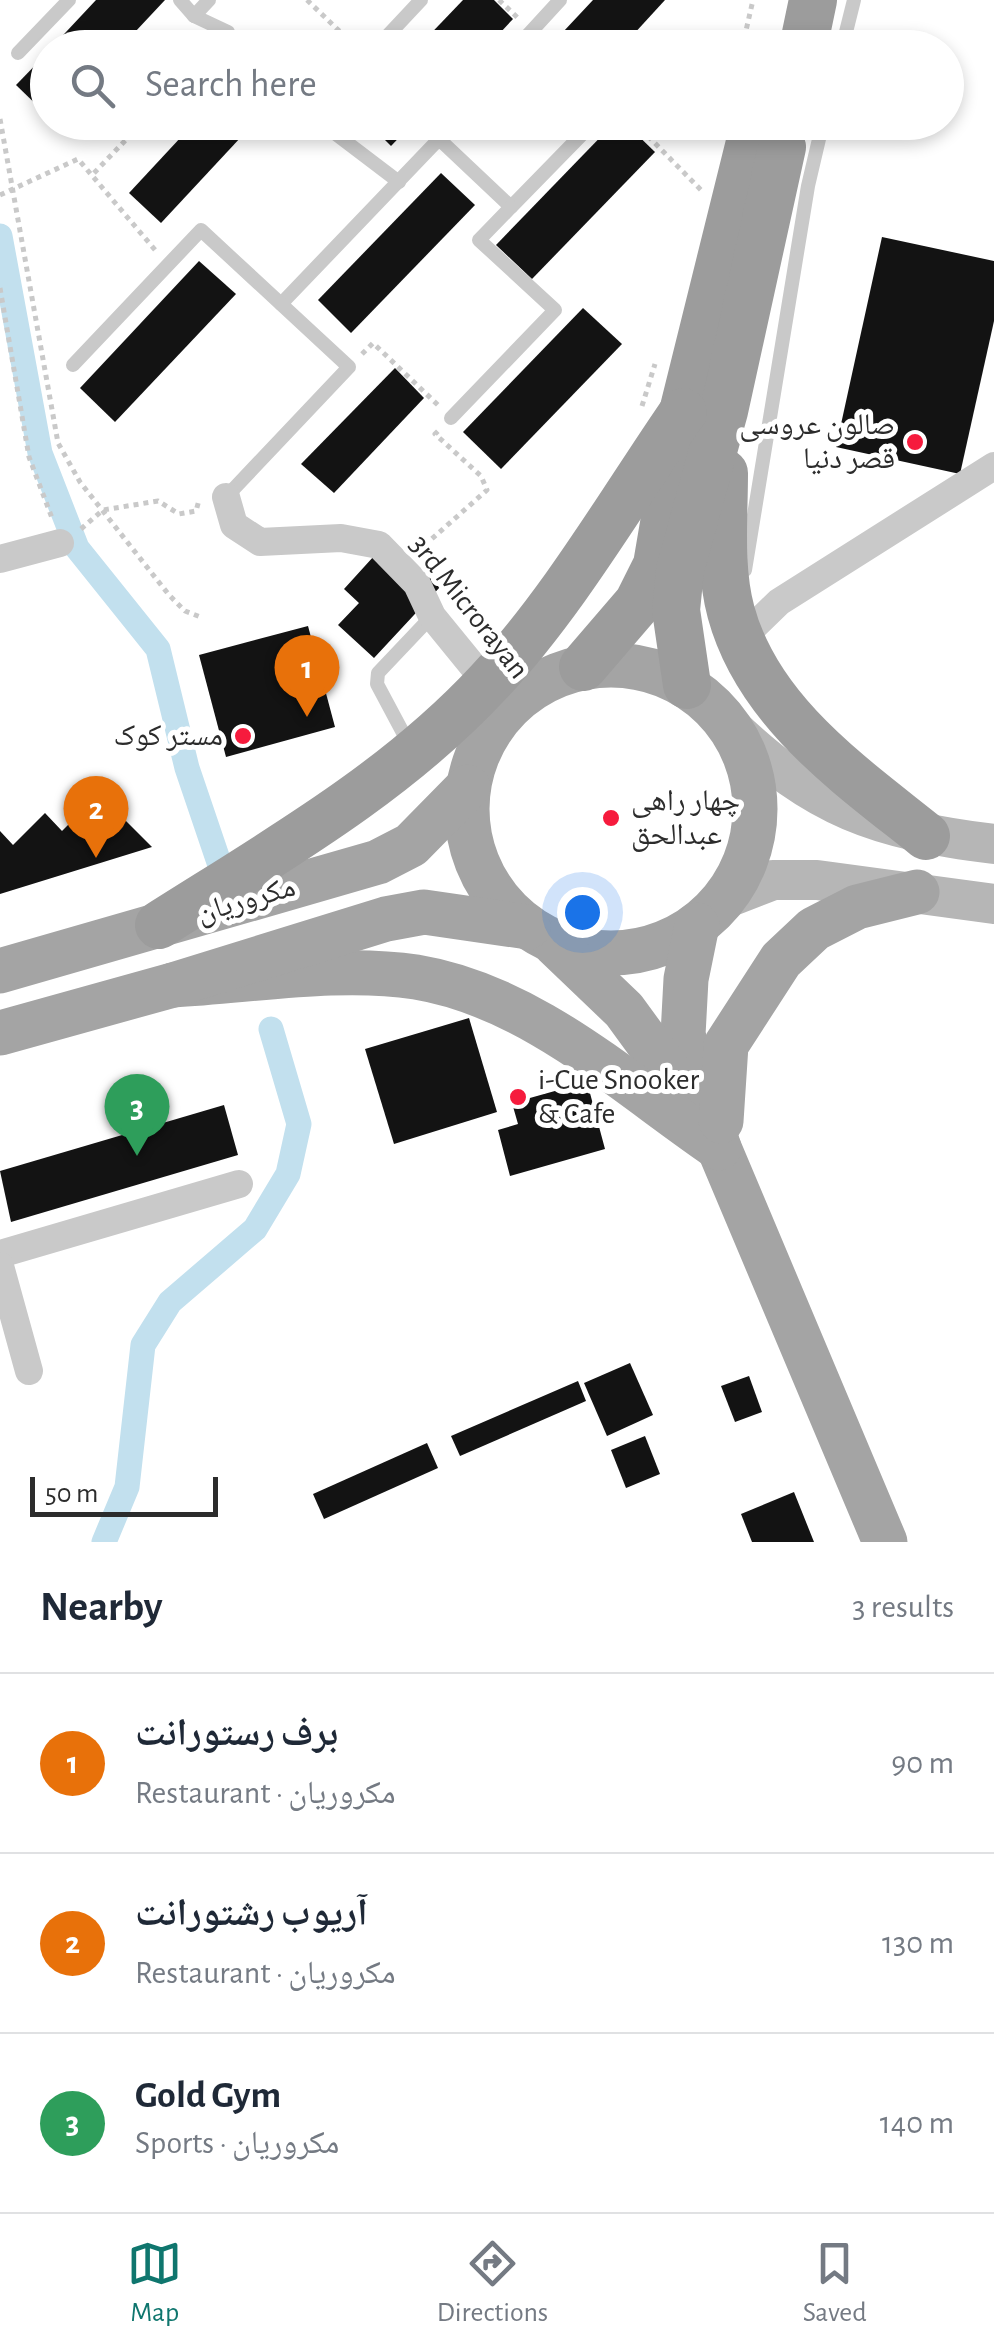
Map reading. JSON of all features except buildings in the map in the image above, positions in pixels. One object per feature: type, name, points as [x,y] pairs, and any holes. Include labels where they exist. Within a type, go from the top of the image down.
[{"type":"highway","points":[[778,30],[784,0]]},
{"type":"highway","points":[[807,30],[814,0]]},
{"type":"highway","points":[[687,685],[676,610],[680,570],[752,140]]},
{"type":"highway","points":[[582,667],[638,604],[656,565],[782,140]]},
{"type":"highway","points":[[704,412],[731,612],[749,624],[779,705],[829,758],[926,836]]},
{"type":"highway","points":[[159,925],[318,826],[498,696],[561,589],[704,412]]},
{"type":"main road","points":[[719,1148],[656,1049],[600,985],[498,900],[478,866],[467,827],[468,787],[498,696],[582,667],[636,667],[687,685],[772,765],[819,798],[871,822],[926,836],[994,844]]},
{"type":"main road","points":[[730,726],[750,767],[756,813],[747,858],[711,912],[686,980],[682,1035],[719,1148],[885,1542]]},
{"type":"main road","name":"مکروریان","points":[[0,970],[378,862],[410,846],[468,787]]},
{"type":"main road","points":[[0,1033],[173,985],[386,918],[424,912],[538,933],[586,952],[626,952],[663,943],[711,912],[774,880],[817,880],[994,904]]},
{"type":"main road","points":[[719,1148],[726,1044],[781,960],[814,929],[857,907],[917,892]]},
{"type":"main road","points":[[173,985],[356,975],[416,977],[473,992],[523,1013],[719,1148]]},
{"type":"street","points":[[749,624],[994,466]]},
{"type":"street","name":"3rd Microrayan","points":[[226,498],[234,525],[260,542],[341,538],[379,545],[417,584],[432,616],[498,696]]},
{"type":"street","points":[[0,559],[60,543]]},
{"type":"street","points":[[0,1254],[239,1184]]},
{"type":"street","points":[[0,1266],[30,1371]]},
{"type":"lane","points":[[40,30],[69,0]]},
{"type":"lane","points":[[180,0],[194,16],[224,30]]},
{"type":"lane","points":[[194,16],[208,0]]},
{"type":"lane","points":[[393,30],[421,0]]},
{"type":"lane","points":[[532,30],[560,0]]},
{"type":"lane","points":[[846,30],[854,0]]},
{"type":"lane","points":[[18,53],[30,41]]},
{"type":"lane","points":[[344,140],[399,182]]},
{"type":"lane","points":[[281,304],[438,140]]},
{"type":"lane","points":[[440,140],[510,207]]},
{"type":"lane","points":[[451,418],[555,310],[480,240],[576,140]]},
{"type":"lane","points":[[747,592],[744,575],[808,186],[820,140]]},
{"type":"lane","points":[[73,365],[201,230],[348,366],[226,498]]},
{"type":"lane","points":[[412,755],[400,720],[377,684],[386,662],[432,616]]},
{"type":"path","points":[[307,0],[338,30]]},
{"type":"path","points":[[500,0],[530,30]]},
{"type":"path","points":[[746,30],[753,0]]},
{"type":"path","points":[[0,120],[58,443],[168,595],[185,611],[204,618]]},
{"type":"path","points":[[94,174],[125,140]]},
{"type":"path","points":[[652,140],[708,196]]},
{"type":"path","points":[[0,195],[78,158],[168,264]]},
{"type":"path","points":[[0,288],[29,457],[60,543]]},
{"type":"path","points":[[348,366],[373,343],[451,418],[435,434],[481,476],[488,490],[401,566]]},
{"type":"path","points":[[87,524],[103,510],[158,501],[179,514],[196,512],[199,500],[212,488],[226,498]]},
{"type":"waterway","points":[[0,236],[40,453],[77,548],[158,649],[187,768],[225,880]]},
{"type":"waterway","points":[[104,1542],[127,1487],[143,1345],[170,1302],[255,1229],[288,1174],[299,1124],[271,1029]]},
{"type":"place","name":"صالون عروسی قصر دنیا","points":[[915,442]]},
{"type":"place","name":"برف رستورانت","points":[[307,717]]},
{"type":"place","name":"مستر کوک","points":[[243,736]]},
{"type":"place","name":"چهار راهی عبدالحق","points":[[611,818]]},
{"type":"place","name":"آریوب رشتورانت","points":[[96,858]]},
{"type":"place","name":"i-Cue Snooker & Cafe","points":[[518,1097]]},
{"type":"place","name":"Gold Gym","points":[[137,1156]]}]
